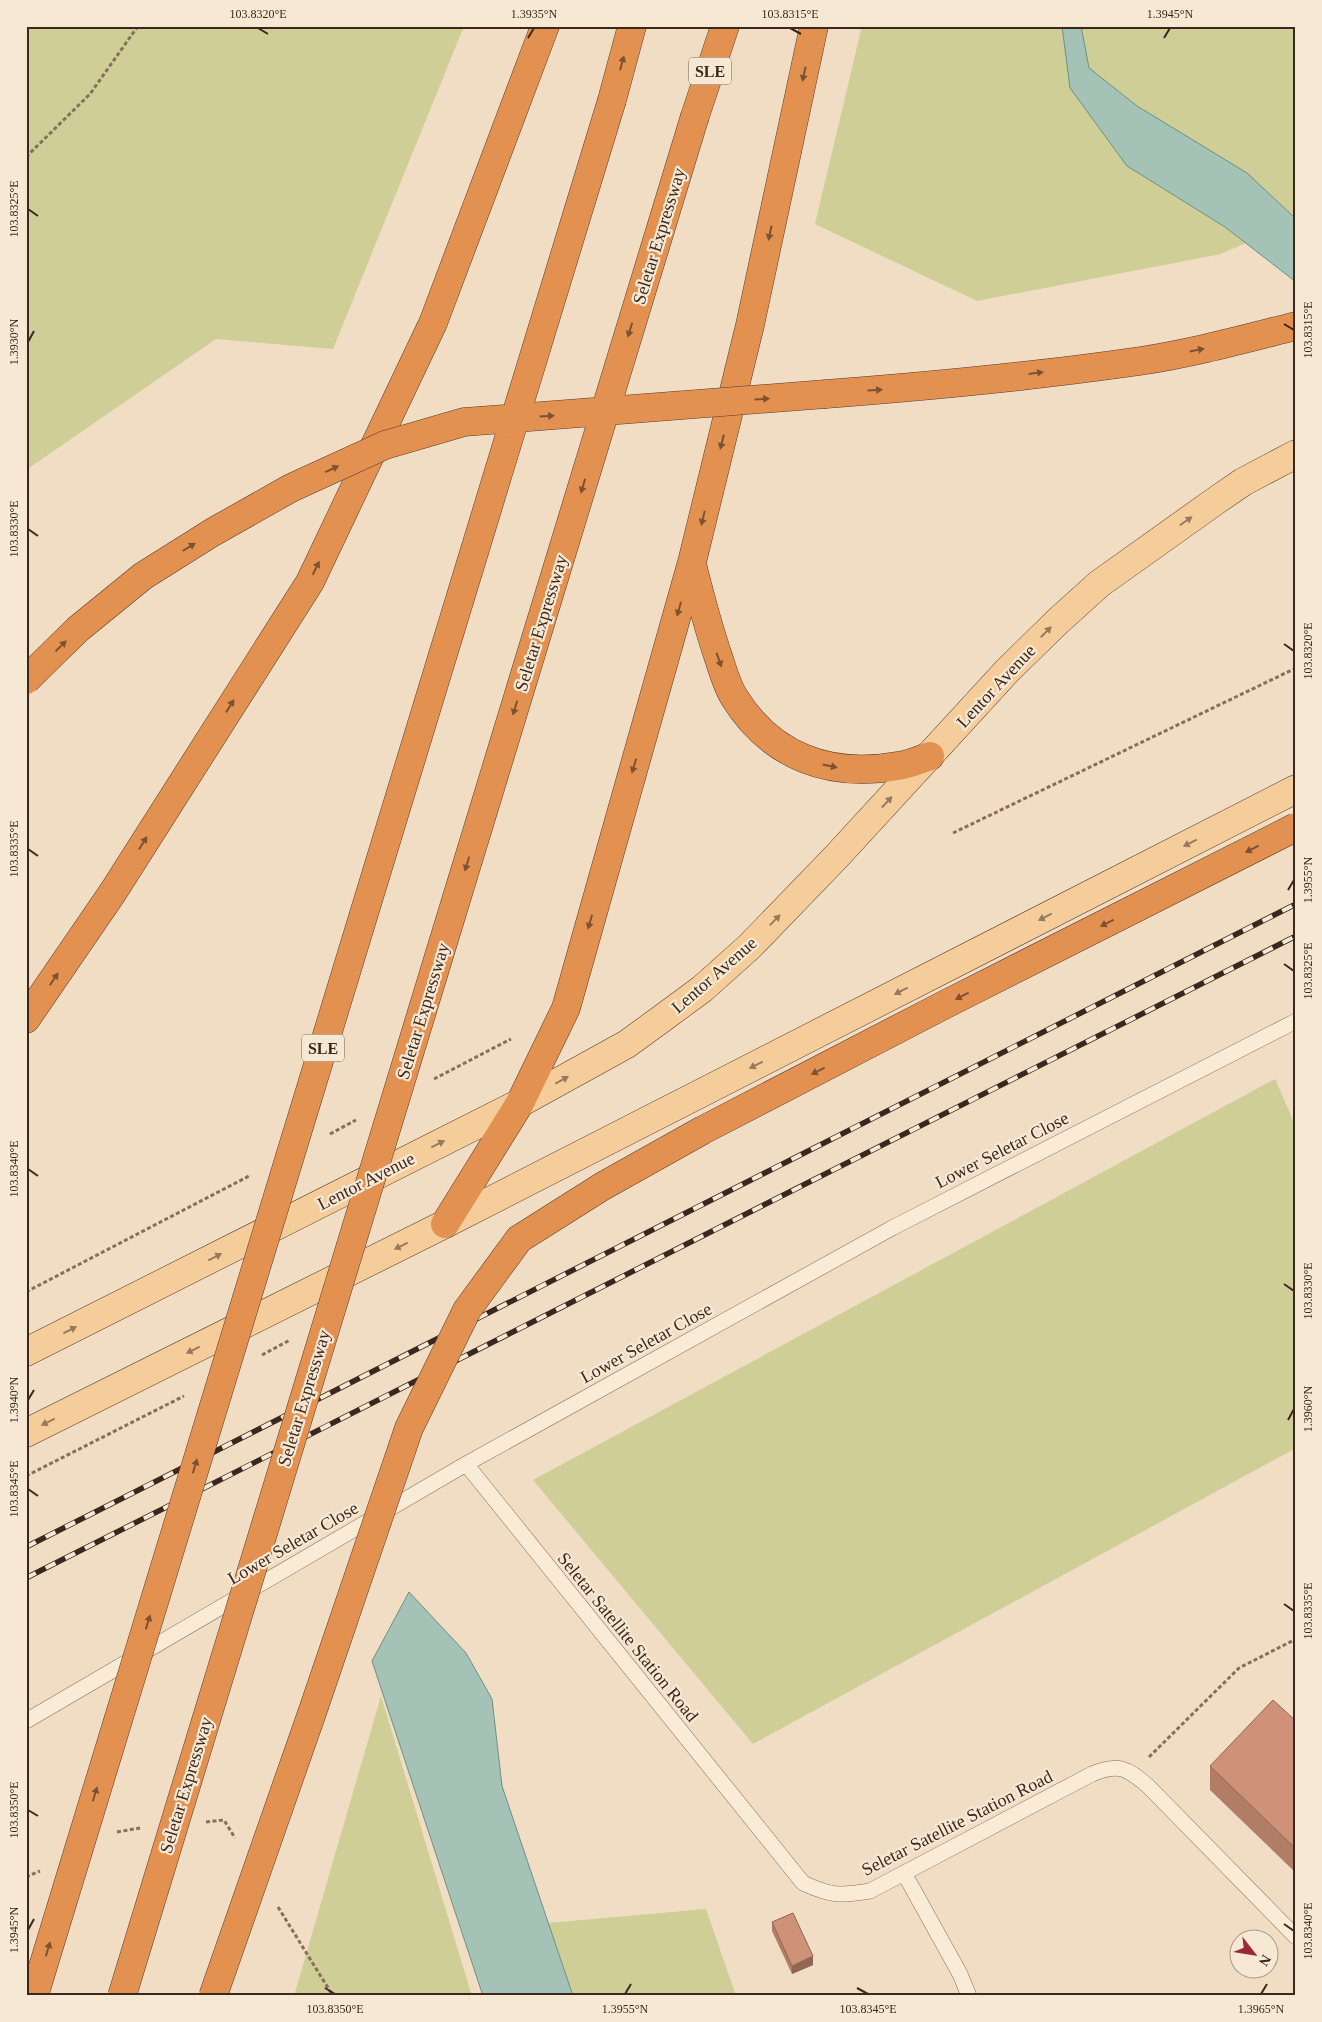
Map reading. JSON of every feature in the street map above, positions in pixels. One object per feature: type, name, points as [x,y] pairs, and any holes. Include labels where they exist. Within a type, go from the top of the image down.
[{"type":"highway","points":[[26,1019],[113,892],[310,582],[434,323],[546,26]]},
{"type":"highway","name":"SLE","points":[[34,1996],[612,100],[632,26]]},
{"type":"highway","name":"Seletar Expressway","points":[[122,1996],[695,116],[725,26]]},
{"type":"highway","points":[[445,1224],[520,1104],[566,1008],[692,562],[750,325],[814,26]]},
{"type":"highway","points":[[26,680],[78,630],[143,576],[213,532],[291,488],[385,445],[464,422],[954,384],[1141,361],[1208,348],[1296,326]]},
{"type":"highway","points":[[692,562],[705,618],[734,697],[757,726],[783,748],[813,763],[845,770],[900,766],[930,756]]},
{"type":"highway","points":[[213,1996],[314,1710],[410,1428],[468,1310],[520,1239],[603,1186],[703,1130],[946,1004],[1296,827]]},
{"type":"main road","name":"Lentor Avenue","points":[[26,1352],[520,1104],[627,1044],[702,989],[755,941],[1008,671],[1057,622],[1100,584],[1242,482],[1296,454]]},
{"type":"main road","points":[[26,1433],[445,1224],[1296,789]]},
{"type":"lane","name":"Lower Seletar Close","points":[[26,1721],[466,1464],[892,1228],[1296,1021]]},
{"type":"lane","name":"Seletar Satellite Station Road","points":[[466,1464],[803,1883],[823,1892],[840,1896],[870,1891],[1092,1774],[1104,1769],[1120,1767],[1133,1773]]},
{"type":"lane","points":[[1133,1773],[1296,1937]]},
{"type":"lane","points":[[904,1873],[960,1974],[969,1996]]},
{"type":"path","points":[[26,157],[90,94],[138,26]]},
{"type":"path","points":[[953,833],[1296,668]]},
{"type":"path","points":[[257,1358],[292,1340]]},
{"type":"path","points":[[26,1476],[187,1394]]},
{"type":"path","points":[[1133,1773],[1239,1668],[1296,1639]]},
{"type":"path","points":[[205,1822],[224,1820],[239,1846]]},
{"type":"path","points":[[111,1835],[120,1830],[148,1828]]},
{"type":"path","points":[[26,1877],[43,1869]]},
{"type":"path","points":[[276,1904],[333,1996]]},
{"type":"green space","points":[[26,26],[464,26],[333,349],[216,339],[26,470]]},
{"type":"green space","points":[[862,26],[1296,26],[1296,220],[1221,254],[977,301],[815,224]]},
{"type":"green space","points":[[1275,1079],[1296,1127],[1296,1448],[753,1744],[533,1480]]},
{"type":"green space","points":[[381,1696],[472,1996],[294,1996]]},
{"type":"green space","points":[[706,1909],[736,1996],[573,1996],[548,1923]]},
{"type":"shaded area","points":[[1062,26],[1081,26],[1089,68],[1137,106],[1247,173],[1296,219],[1296,282],[1225,227],[1127,166],[1070,88]]},
{"type":"shaded area","points":[[409,1592],[466,1653],[492,1699],[502,1786],[573,1996],[483,1996],[372,1661]]},
{"type":"building","points":[[1273,1700],[1296,1721],[1296,1849],[1210,1766]]},
{"type":"building","points":[[793,1913],[813,1956],[792,1966],[772,1922]]},
{"type":"railway","points":[[26,1547],[1296,904]]},
{"type":"railway","points":[[26,1578],[1296,936]]}]
